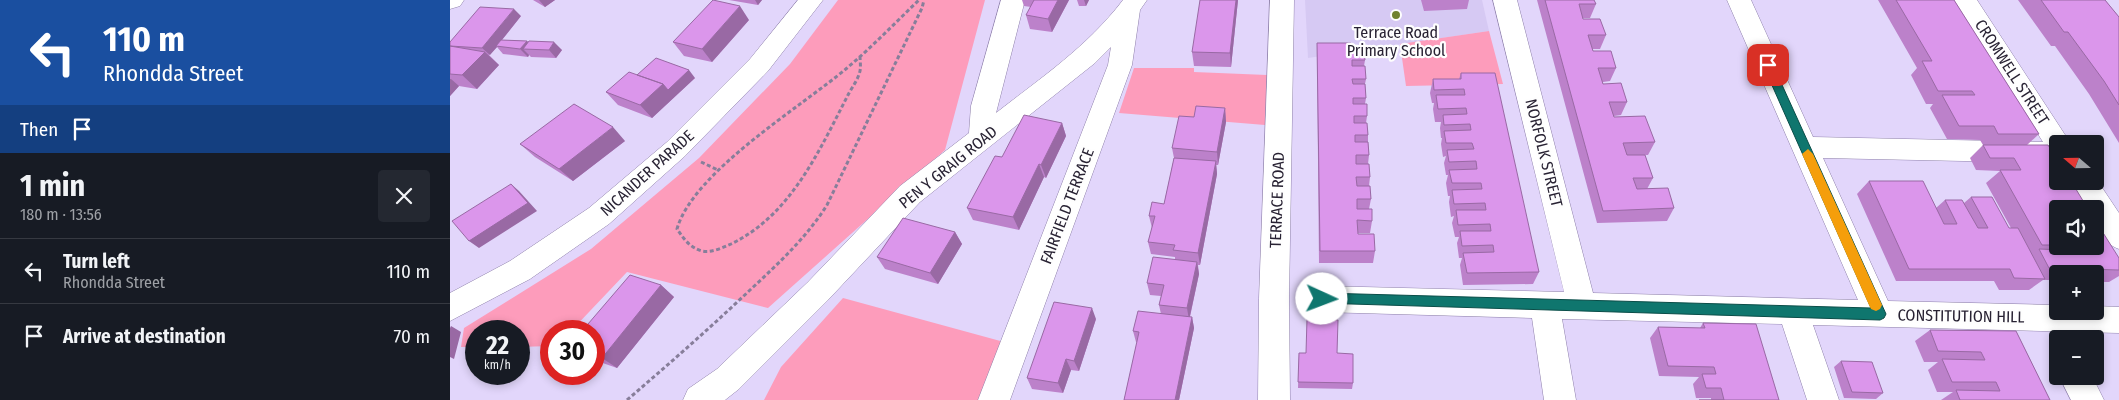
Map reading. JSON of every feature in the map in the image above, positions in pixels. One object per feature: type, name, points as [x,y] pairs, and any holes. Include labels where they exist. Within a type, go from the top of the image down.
[{"type":"street","name":"NICANDER PARADE","points":[[450,308],[520,270],[600,216],[676,149],[752,72],[811,0]]},
{"type":"street","points":[[982,138],[984,106],[1013,0]]},
{"type":"street","name":"TERRACE ROAD","points":[[1274,400],[1274,299],[1282,0]]},
{"type":"street","name":"NORFOLK STREET","points":[[1505,0],[1582,306]]},
{"type":"street","points":[[1738,0],[1880,314]]},
{"type":"street","name":"CROMWELL STREET","points":[[1965,0],[2052,135]]},
{"type":"street","name":"PEN Y GRAIG ROAD","points":[[699,400],[728,379],[818,290],[910,194],[1086,57],[1113,30],[1132,4]]},
{"type":"street","name":"FAIRFIELD TERRACE","points":[[994,400],[1120,65],[1132,4]]},
{"type":"street","points":[[1804,147],[2049,153]]},
{"type":"street","points":[[2089,190],[2119,236]]},
{"type":"street","name":"CONSTITUTION HILL","points":[[1322,299],[1880,314],[2051,330],[2119,320]]},
{"type":"street","points":[[1545,305],[1560,400]]},
{"type":"street","points":[[1793,311],[1823,400]]},
{"type":"street","points":[[2080,385],[2088,400]]},
{"type":"path","points":[[860,56],[860,71],[832,130],[798,184],[780,204],[756,227],[730,245],[715,251],[693,250],[686,244],[677,229],[680,218],[687,206],[725,162],[860,56],[919,0]]},
{"type":"path","points":[[627,400],[716,323],[794,248],[814,225],[827,205],[867,120],[897,63],[924,0]]},
{"type":"shaded area","points":[[838,0],[985,0],[945,150],[768,308],[627,272],[581,320],[540,320],[540,346],[530,347],[530,320],[477,320],[591,249],[699,158],[790,64]]},
{"type":"shaded area","name":"Terrace Road Primary School","points":[[1305,0],[1482,0],[1489,31],[1308,58]]},
{"type":"shaded area","points":[[1489,31],[1503,84],[1406,86],[1400,44]]},
{"type":"shaded area","points":[[1134,68],[1194,68],[1194,72],[1267,75],[1265,125],[1119,113]]},
{"type":"shaded area","points":[[843,298],[1004,342],[981,400],[764,400],[781,367]]},
{"type":"shaded area","points":[[464,328],[465,347],[461,347]]},
{"type":"building","points":[[713,0],[740,6],[702,49],[673,42]]},
{"type":"building","points":[[1034,0],[1058,0],[1048,19],[1026,15]]},
{"type":"building","points":[[1200,0],[1236,0],[1230,53],[1192,52]]},
{"type":"building","points":[[1545,0],[1594,0],[1596,4],[1579,4],[1583,19],[1600,19],[1606,35],[1588,35],[1593,51],[1611,51],[1616,68],[1598,68],[1603,84],[1621,83],[1627,102],[1609,102],[1614,117],[1645,116],[1655,142],[1623,143],[1627,155],[1645,155],[1653,178],[1633,178],[1637,189],[1668,188],[1674,208],[1603,211]]},
{"type":"building","points":[[1896,0],[1954,0],[2039,134],[1998,134],[1994,126],[1959,126],[1942,95],[1975,95],[1972,91],[1938,91],[1922,61],[1932,61]]},
{"type":"building","points":[[2041,0],[2105,0],[2119,17],[2119,105],[2068,32],[2064,32]]},
{"type":"building","points":[[480,7],[514,9],[482,48],[450,46],[450,42]]},
{"type":"building","points":[[501,40],[527,41],[520,49],[496,46]]},
{"type":"building","points":[[529,41],[554,42],[549,50],[523,49]]},
{"type":"building","points":[[1317,43],[1351,43],[1352,48],[1364,48],[1365,60],[1352,60],[1352,66],[1365,66],[1366,79],[1352,79],[1353,84],[1365,84],[1366,98],[1353,98],[1353,104],[1367,104],[1367,116],[1354,116],[1354,123],[1367,123],[1368,135],[1355,135],[1355,142],[1368,142],[1369,155],[1356,155],[1356,164],[1369,164],[1370,177],[1356,177],[1357,186],[1370,186],[1371,199],[1357,199],[1357,209],[1372,209],[1372,221],[1357,220],[1358,234],[1374,234],[1375,251],[1320,251]]},
{"type":"building","points":[[450,46],[485,52],[462,75],[450,74]]},
{"type":"building","points":[[656,58],[689,70],[668,90],[663,84],[637,75]]},
{"type":"building","points":[[629,72],[663,84],[640,105],[606,92]]},
{"type":"building","points":[[1461,73],[1495,73],[1539,272],[1467,273],[1463,253],[1494,252],[1493,245],[1462,246],[1460,231],[1491,231],[1490,224],[1458,225],[1456,210],[1486,210],[1485,203],[1454,204],[1452,190],[1482,189],[1481,183],[1452,183],[1449,170],[1477,169],[1476,161],[1449,162],[1447,150],[1474,149],[1472,143],[1446,143],[1444,131],[1471,130],[1470,124],[1444,125],[1443,115],[1467,114],[1466,108],[1438,109],[1436,95],[1465,95],[1464,89],[1434,90],[1433,79],[1461,79]]},
{"type":"building","points":[[574,104],[613,127],[559,169],[520,144]]},
{"type":"building","points":[[1196,106],[1225,108],[1217,152],[1172,148],[1179,116],[1194,117]]},
{"type":"building","points":[[1024,115],[1062,123],[1013,217],[967,208],[995,156],[1002,157]]},
{"type":"building","points":[[1983,145],[2048,145],[2049,190],[2076,190],[2083,200],[2049,200],[2049,245],[2042,245],[2000,170],[2021,170],[2014,158],[1990,158]]},
{"type":"building","points":[[1174,158],[1216,161],[1198,253],[1173,250],[1175,245],[1148,242],[1155,216],[1149,216],[1152,202],[1164,204]]},
{"type":"building","points":[[1869,181],[1923,181],[1944,224],[1957,224],[1945,200],[1962,200],[1978,228],[1988,228],[1971,197],[1992,197],[2009,228],[2018,228],[2045,279],[2014,278],[2010,269],[1909,269]]},
{"type":"building","points":[[511,184],[528,203],[469,241],[452,221]]},
{"type":"building","points":[[903,218],[955,232],[930,273],[877,257]]},
{"type":"building","points":[[2104,234],[2119,258],[2119,270],[2104,270],[2104,265],[2049,265],[2049,268],[2039,249],[2049,249],[2049,255],[2104,255]]},
{"type":"building","points":[[1153,257],[1197,262],[1187,308],[1159,305],[1164,285],[1147,283]]},
{"type":"building","points":[[630,275],[661,285],[605,354],[605,320],[591,320]]},
{"type":"building","points":[[1054,302],[1092,308],[1074,361],[1066,359],[1058,383],[1027,378]]},
{"type":"building","points":[[1138,311],[1192,317],[1175,400],[1124,400],[1139,332],[1133,331]]},
{"type":"building","points":[[1307,319],[1338,320],[1337,353],[1353,354],[1353,383],[1298,382],[1299,353],[1306,353]]},
{"type":"building","points":[[1703,323],[1756,324],[1779,400],[1724,400],[1721,388],[1706,388],[1702,374],[1716,374],[1714,367],[1668,366],[1658,327],[1705,328]]},
{"type":"building","points":[[1930,330],[2016,331],[2050,400],[1960,400],[1956,390],[2000,391],[1996,382],[1952,382],[1942,359],[1985,360],[1981,352],[1938,351]]},
{"type":"building","points":[[1841,361],[1872,362],[1883,393],[1852,392]]},
{"type":"slow traffic","points":[[1808,154],[1876,305]]},
{"type":"place","name":"Terrace Road Primary School","points":[[1396,15]]},
{"type":"route","points":[[1322,299],[1880,314],[1768,65]]}]
